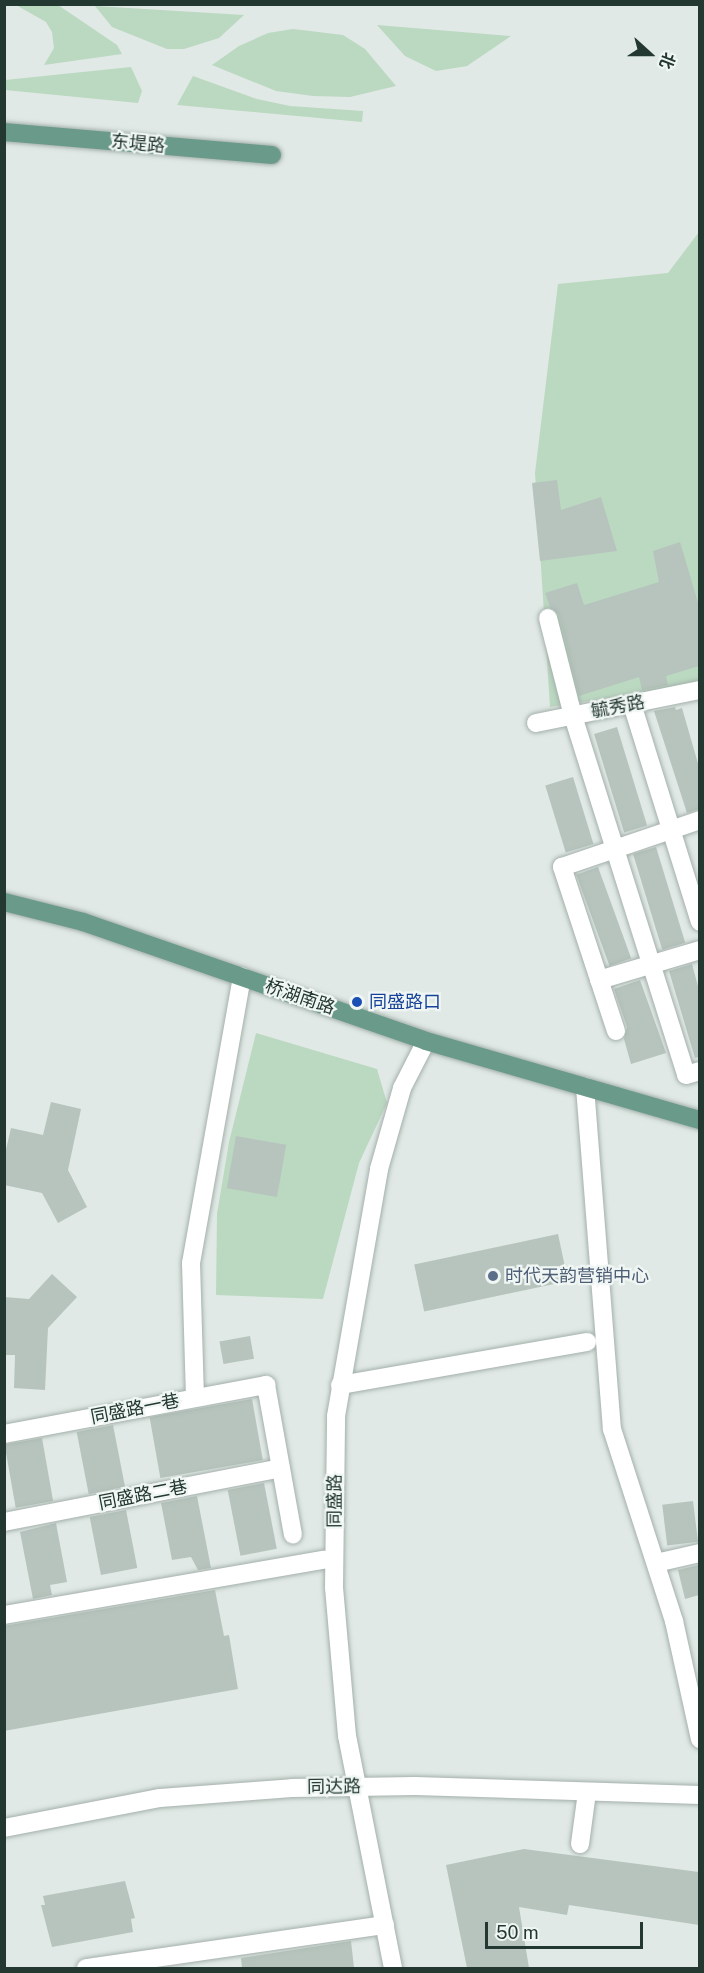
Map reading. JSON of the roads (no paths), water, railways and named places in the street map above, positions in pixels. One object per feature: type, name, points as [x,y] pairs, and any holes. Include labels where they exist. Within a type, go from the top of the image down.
[{"type":"main road","name":"东堤路","points":[[4,132],[272,155]]},
{"type":"main road","name":"桥湖南路","points":[[4,902],[83,922],[426,1041],[699,1120]]},
{"type":"street","points":[[548,618],[573,716],[686,1075],[699,1071]]},
{"type":"street","name":"毓秀路","points":[[536,723],[632,704],[698,695]]},
{"type":"street","points":[[632,704],[699,922]]},
{"type":"street","points":[[616,1031],[561,867],[699,820]]},
{"type":"street","points":[[599,980],[699,950]]},
{"type":"street","points":[[195,1398],[191,1263],[242,977]]},
{"type":"street","name":"同盛路","points":[[393,1968],[346,1736],[334,1588],[336,1416],[379,1169],[402,1088],[426,1041]]},
{"type":"street","points":[[585,1086],[606,1336],[608,1401],[626,1477],[674,1621],[698,1730]]},
{"type":"street","points":[[340,1385],[587,1342]]},
{"type":"street","name":"同盛路一巷","points":[[4,1434],[266,1385],[280,1468]]},
{"type":"street","points":[[280,1468],[293,1535]]},
{"type":"street","name":"同盛路二巷","points":[[4,1522],[280,1468]]},
{"type":"street","points":[[656,1563],[699,1552]]},
{"type":"street","points":[[4,1615],[324,1560]]},
{"type":"street","name":"同达路","points":[[4,1828],[160,1798],[357,1787],[699,1796]]},
{"type":"street","points":[[580,1844],[587,1792]]},
{"type":"street","points":[[86,1968],[385,1924]]},
{"type":"place","name":"同盛路口","points":[[357,1002]]},
{"type":"place","name":"时代天韵营销中心","points":[[493,1276]]}]
